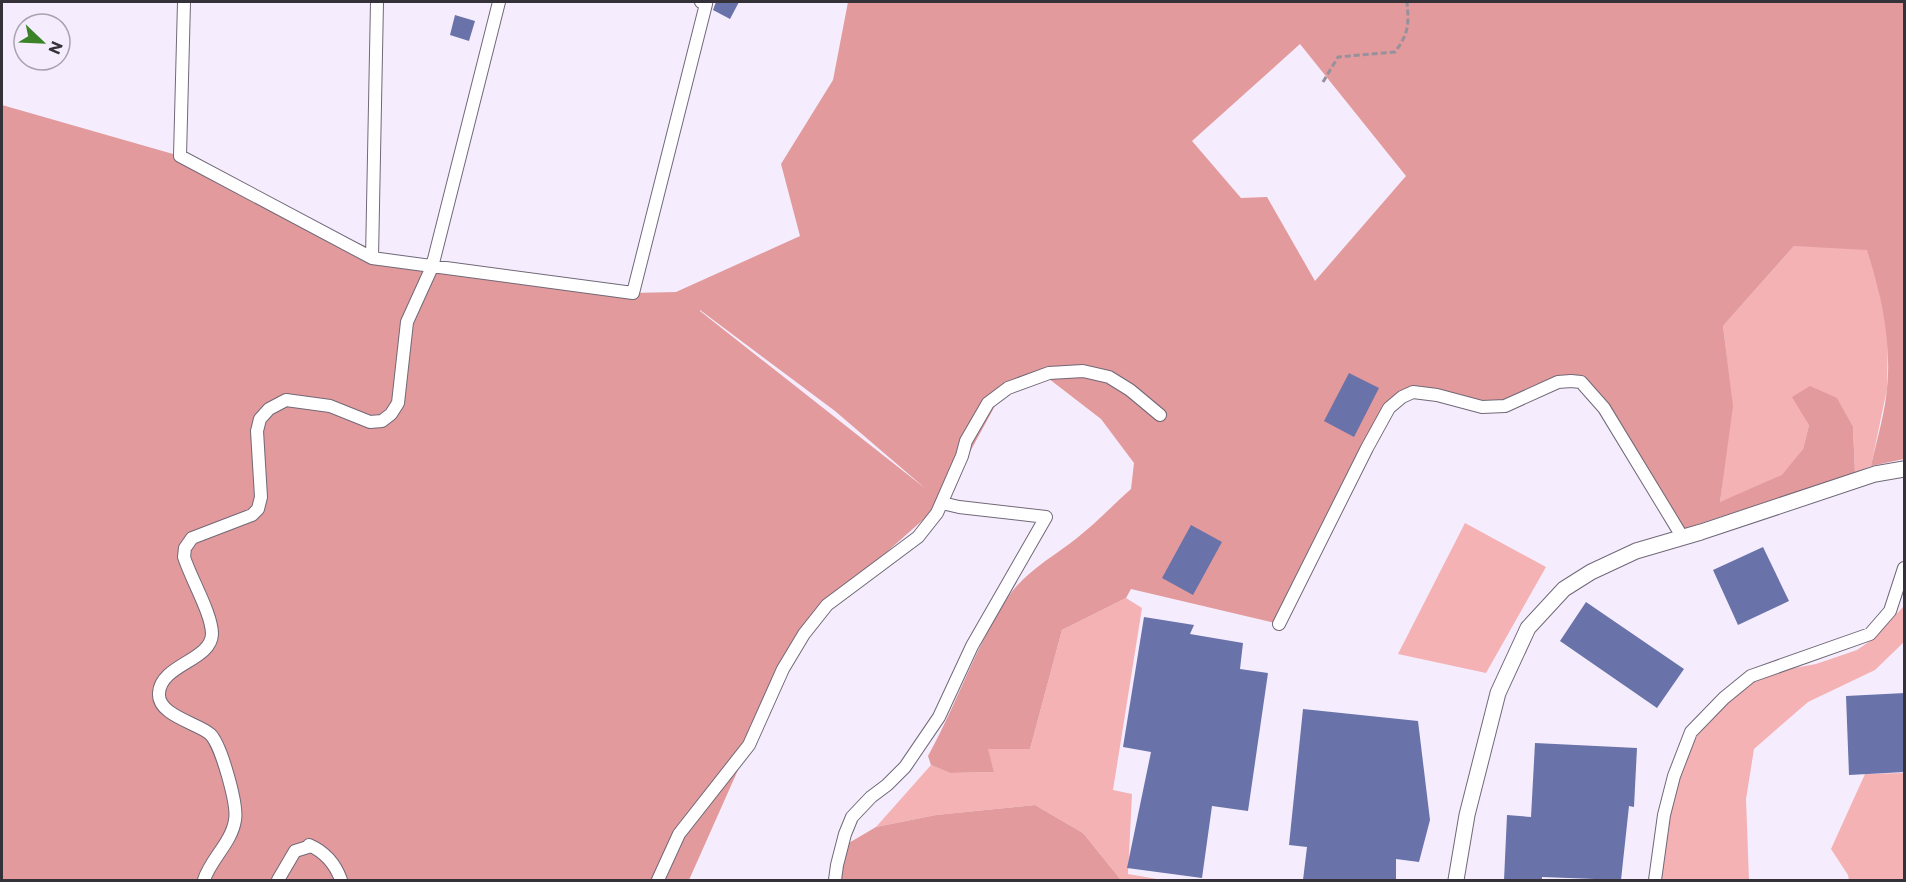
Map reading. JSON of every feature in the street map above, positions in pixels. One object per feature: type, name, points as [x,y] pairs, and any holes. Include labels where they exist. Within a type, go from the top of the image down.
[{"type":"street","points":[[184,2],[180,156],[372,258],[633,293],[706,4],[701,2]]},
{"type":"street","points":[[372,258],[376,2]]},
{"type":"street","points":[[204,880],[235,821],[227,770],[211,735],[166,710],[161,703],[159,693],[168,675],[202,652],[212,636],[209,620],[184,557],[185,548],[192,538],[252,515],[258,509],[261,497],[257,431],[260,419],[276,404],[286,400],[330,406],[370,422],[382,421],[391,414],[398,403],[407,322],[432,267],[499,2]]},
{"type":"street","points":[[658,880],[679,834],[749,745],[783,669],[804,634],[827,605],[918,537],[937,513],[962,456],[966,441],[988,403],[1008,388],[1049,373],[1083,371],[1109,377],[1130,390],[1160,415]]},
{"type":"street","points":[[1279,624],[1389,408],[1402,397],[1413,392],[1437,395],[1482,406],[1505,406],[1558,382],[1581,382],[1604,408],[1683,538]]},
{"type":"street","points":[[1456,880],[1467,815],[1498,693],[1528,628],[1564,589],[1591,572],[1636,550],[1683,538],[1875,474],[1905,469]]},
{"type":"street","points":[[835,880],[845,834],[852,817],[905,766],[939,717],[972,646],[1046,517],[942,503]]},
{"type":"street","points":[[1655,880],[1664,815],[1674,776],[1691,732],[1724,698],[1751,676],[1870,634],[1890,611],[1905,568]]},
{"type":"street","points":[[278,880],[295,851],[309,845],[321,850],[337,869],[341,880]]},
{"type":"path","points":[[1323,82],[1338,57],[1395,52],[1406,37],[1409,23],[1407,2]]},
{"type":"shaded area","points":[[848,2],[1904,2],[1904,459],[1871,466],[1885,406],[1888,360],[1885,322],[1867,250],[1794,246],[1723,326],[1733,406],[1720,502],[1782,475],[1803,449],[1809,425],[1792,397],[1810,386],[1837,398],[1853,427],[1855,473],[1683,529],[1581,382],[1482,407],[1413,392],[1402,397],[1279,624],[1131,589],[1126,598],[1062,630],[1030,749],[988,749],[994,772],[950,773],[931,765],[928,756],[996,616],[1008,597],[1023,579],[1084,532],[1131,489],[1134,463],[1101,419],[1044,375],[1002,393],[942,503],[827,605],[766,707],[689,880],[2,880],[2,105],[180,156],[278,208],[402,262],[633,293],[676,292],[800,236],[781,164],[833,80]],"holes":[[[1300,44],[1406,176],[1315,281],[1267,197],[1241,198],[1192,141]],[[700,311],[835,411],[926,489]]]},
{"type":"shaded area","points":[[1794,246],[1870,247],[1888,335],[1887,389],[1871,466],[1855,473],[1853,427],[1809,425],[1803,449],[1779,481],[1720,502],[1732,402],[1723,326]]},
{"type":"shaded area","points":[[1465,523],[1546,567],[1486,673],[1398,654]]},
{"type":"shaded area","points":[[1126,598],[1142,608],[1113,790],[1132,794],[1128,874],[1163,880],[1121,880],[1083,833],[1035,805],[936,815],[876,827],[931,765],[950,773],[994,772],[987,749],[1030,749],[1062,630]]},
{"type":"shaded area","points":[[1904,606],[1904,642],[1875,670],[1808,702],[1754,749],[1746,799],[1749,880],[1655,880],[1668,802],[1696,737],[1751,676],[1816,664],[1857,650],[1873,639]]},
{"type":"shaded area","points":[[1904,773],[1904,880],[1849,880],[1831,849],[1865,774]]},
{"type":"shaded area","points":[[1035,805],[1083,833],[1121,880],[837,880],[842,847],[876,827],[936,815]]},
{"type":"building","points":[[716,2],[739,2],[730,19],[713,10]]},
{"type":"building","points":[[455,15],[475,21],[469,41],[450,35]]},
{"type":"building","points":[[1349,373],[1379,388],[1354,437],[1324,421]]},
{"type":"building","points":[[1191,525],[1222,542],[1193,595],[1162,578]]},
{"type":"building","points":[[1763,547],[1789,601],[1738,625],[1713,570]]},
{"type":"building","points":[[1586,602],[1684,669],[1657,708],[1560,641]]},
{"type":"building","points":[[1144,617],[1194,625],[1190,634],[1243,643],[1240,669],[1268,673],[1248,811],[1212,806],[1202,878],[1127,868],[1151,752],[1123,747]]},
{"type":"building","points":[[1905,693],[1905,772],[1849,775],[1846,696]]},
{"type":"building","points":[[1303,709],[1418,721],[1430,820],[1419,862],[1396,859],[1396,880],[1303,880],[1307,847],[1289,845]]},
{"type":"building","points":[[1535,743],[1637,748],[1634,807],[1629,806],[1621,880],[1542,877],[1542,880],[1504,880],[1507,815],[1531,817]]}]
